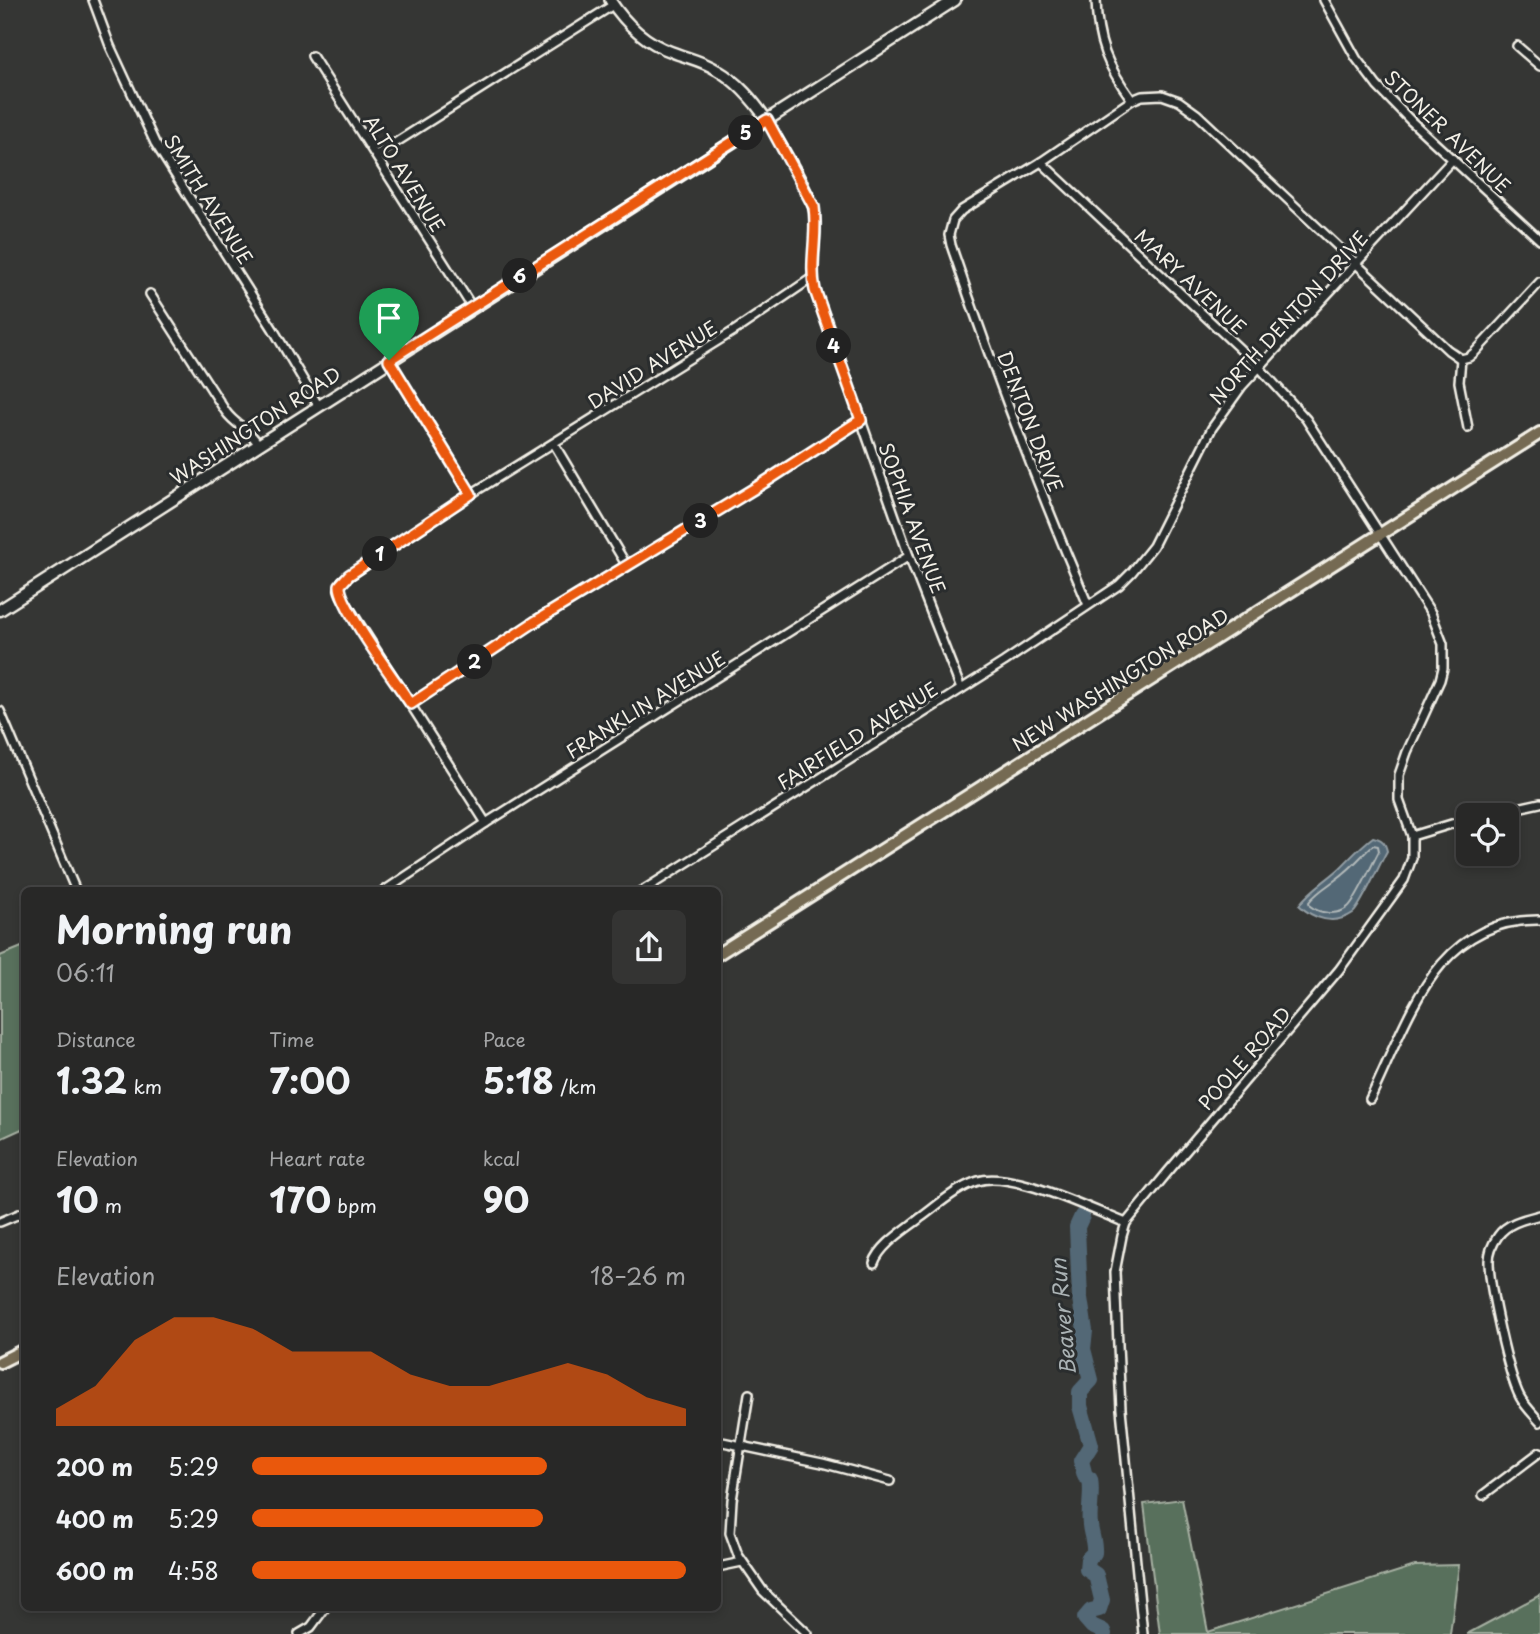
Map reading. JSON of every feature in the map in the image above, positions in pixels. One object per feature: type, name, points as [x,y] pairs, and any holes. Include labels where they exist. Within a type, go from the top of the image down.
[{"type":"main road","name":"WASHINGTON ROAD","points":[[0,610],[955,0]]},
{"type":"main road","name":"NEW WASHINGTON ROAD","points":[[721,952],[1540,433]]},
{"type":"main road","points":[[0,1362],[21,1352]]},
{"type":"street","name":"SMITH AVENUE","points":[[93,0],[110,46],[155,143],[318,405]]},
{"type":"street","points":[[1096,0],[1104,54],[1114,75],[1132,100]]},
{"type":"street","name":"STONER AVENUE","points":[[1324,0],[1366,73],[1411,121],[1540,240]]},
{"type":"street","points":[[376,155],[612,2],[631,25],[652,43],[706,64],[729,78],[767,120],[814,207],[816,233],[812,278]]},
{"type":"street","points":[[1517,46],[1540,66]]},
{"type":"street","name":"ALTO AVENUE","points":[[312,56],[472,307]]},
{"type":"street","points":[[1041,162],[1132,100],[1142,96],[1162,95],[1186,106],[1448,350],[1461,359],[1475,352],[1540,282]]},
{"type":"street","name":"NORTH DENTON DRIVE","points":[[1088,605],[1119,585],[1145,558],[1167,521],[1212,428],[1242,386],[1453,159]]},
{"type":"street","name":"DENTON DRIVE","points":[[1041,162],[962,210],[953,220],[949,235],[979,328],[1048,512],[1088,605]]},
{"type":"street","name":"MARY AVENUE","points":[[1041,162],[1259,367],[1306,419],[1381,534]]},
{"type":"street","name":"SOPHIA AVENUE","points":[[812,278],[823,317],[909,556],[961,689]]},
{"type":"street","name":"DAVID AVENUE","points":[[411,704],[364,634],[339,590],[342,581],[471,494],[737,330],[812,278]]},
{"type":"street","points":[[150,294],[230,419],[250,431],[258,444]]},
{"type":"street","points":[[1461,359],[1459,382],[1468,428]]},
{"type":"street","points":[[389,360],[471,494]]},
{"type":"street","points":[[486,823],[411,704],[536,621],[861,420]]},
{"type":"street","points":[[554,444],[627,566]]},
{"type":"street","name":"POOLE ROAD","points":[[1143,1634],[1121,1409],[1115,1295],[1117,1254],[1126,1223],[1303,1015],[1383,912],[1404,880],[1412,858],[1412,836],[1399,800],[1399,775],[1440,680],[1444,656],[1443,643],[1431,612],[1381,534]]},
{"type":"street","name":"FRANKLIN AVENUE","points":[[389,887],[909,556]]},
{"type":"street","name":"FAIRFIELD AVENUE","points":[[648,887],[961,689],[1088,605]]},
{"type":"street","points":[[0,711],[74,887]]},
{"type":"street","points":[[1519,808],[1540,803]]},
{"type":"street","points":[[1412,836],[1456,823]]},
{"type":"street","points":[[1370,1099],[1415,1004],[1447,956],[1472,936],[1491,928],[1540,920]]},
{"type":"street","points":[[874,1263],[879,1254],[906,1229],[954,1192],[986,1178],[1013,1180],[1126,1223]]},
{"type":"street","points":[[0,1222],[21,1213]]},
{"type":"street","points":[[1540,1215],[1506,1227],[1491,1249],[1489,1262],[1513,1377],[1521,1398],[1540,1422]]},
{"type":"street","points":[[749,1394],[732,1500],[730,1533],[738,1555],[763,1591],[808,1634]]},
{"type":"street","points":[[721,1442],[822,1463],[890,1481]]},
{"type":"street","points":[[1483,1495],[1540,1452]]},
{"type":"street","points":[[721,1566],[742,1562]]},
{"type":"street","points":[[299,1634],[311,1627],[324,1611]]},
{"type":"green space","points":[[21,947],[21,1129],[0,1139],[0,956]]},
{"type":"green space","points":[[1182,1499],[1208,1632],[1415,1566],[1459,1565],[1450,1634],[1160,1634],[1144,1504]]},
{"type":"green space","points":[[1540,1595],[1540,1634],[1467,1634]]},
{"type":"water","points":[[1373,837],[1383,841],[1387,851],[1353,913],[1339,919],[1324,919],[1299,905],[1308,894]]},
{"type":"waterway","name":"Beaver Run","points":[[1082,1216],[1077,1227],[1080,1298],[1085,1331],[1083,1349],[1091,1380],[1080,1392],[1080,1406],[1091,1445],[1081,1461],[1091,1485],[1090,1529],[1094,1553],[1088,1559],[1087,1569],[1096,1575],[1102,1600],[1099,1609],[1091,1611],[1085,1618],[1104,1634]]},
{"type":"route","points":[[767,120],[814,207],[816,221],[812,278],[823,317],[861,420],[765,482],[536,621],[411,704],[364,634],[341,595],[340,585],[349,575],[471,494],[389,360],[767,120]]}]
